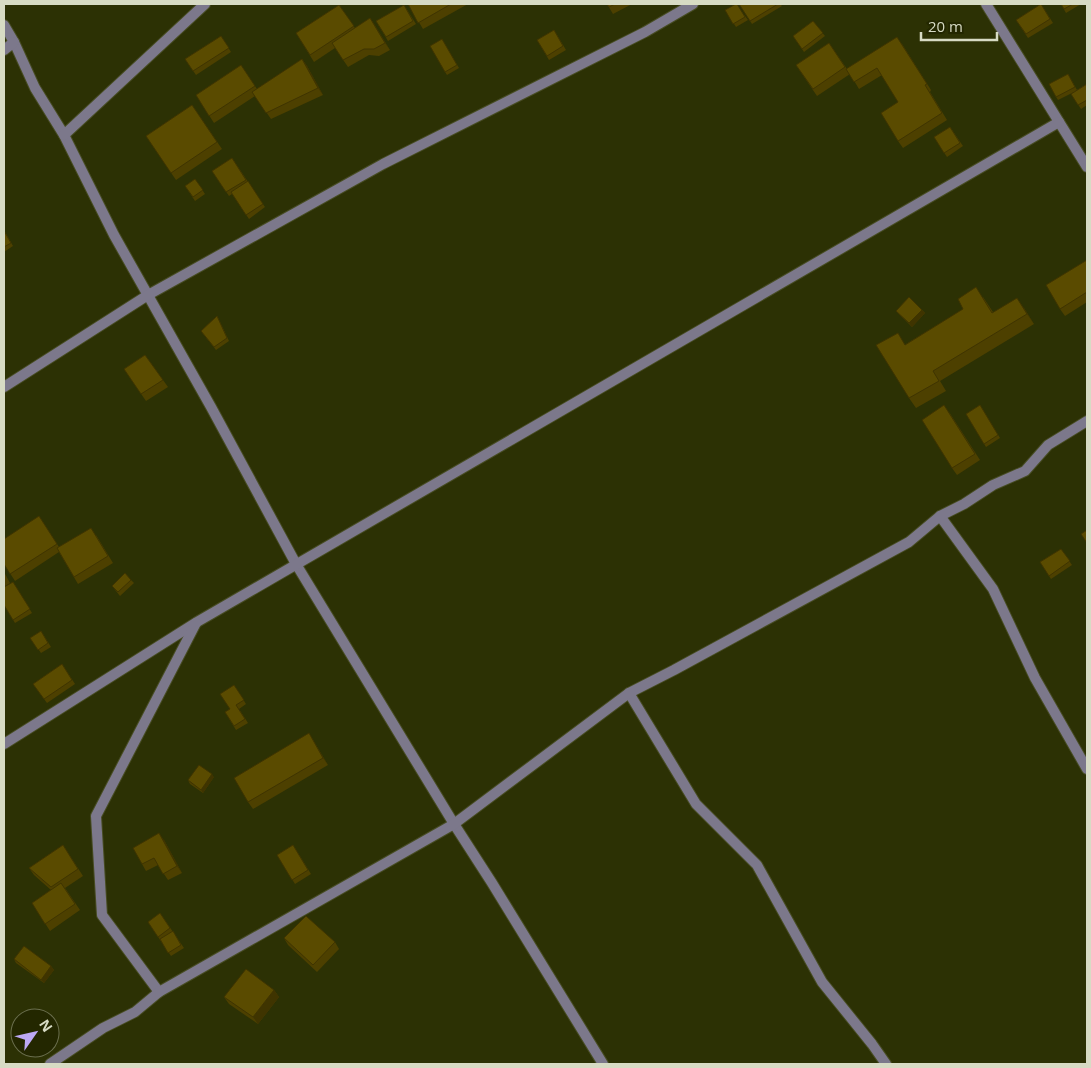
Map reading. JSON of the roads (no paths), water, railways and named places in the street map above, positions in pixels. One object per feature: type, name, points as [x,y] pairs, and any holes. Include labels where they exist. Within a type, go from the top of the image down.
[{"type":"street","points":[[64,135],[205,4]]},
{"type":"street","points":[[4,387],[148,295],[383,164],[644,32],[693,4]]},
{"type":"street","points":[[986,4],[1087,167]]},
{"type":"street","points":[[4,25],[14,42],[34,88],[64,135],[110,227],[296,564],[603,1064]]},
{"type":"street","points":[[4,50],[14,42]]},
{"type":"street","points":[[4,744],[197,622],[1059,122]]},
{"type":"street","points":[[50,1064],[104,1028],[135,1012],[160,992],[454,824],[629,693],[909,542],[940,516],[964,504],[992,484],[1025,470],[1048,445],[1087,421]]},
{"type":"street","points":[[940,516],[993,589],[1035,678],[1087,769]]},
{"type":"street","points":[[160,992],[102,915],[96,816],[197,622]]},
{"type":"street","points":[[629,693],[696,804],[757,865],[822,982],[886,1064]]}]
